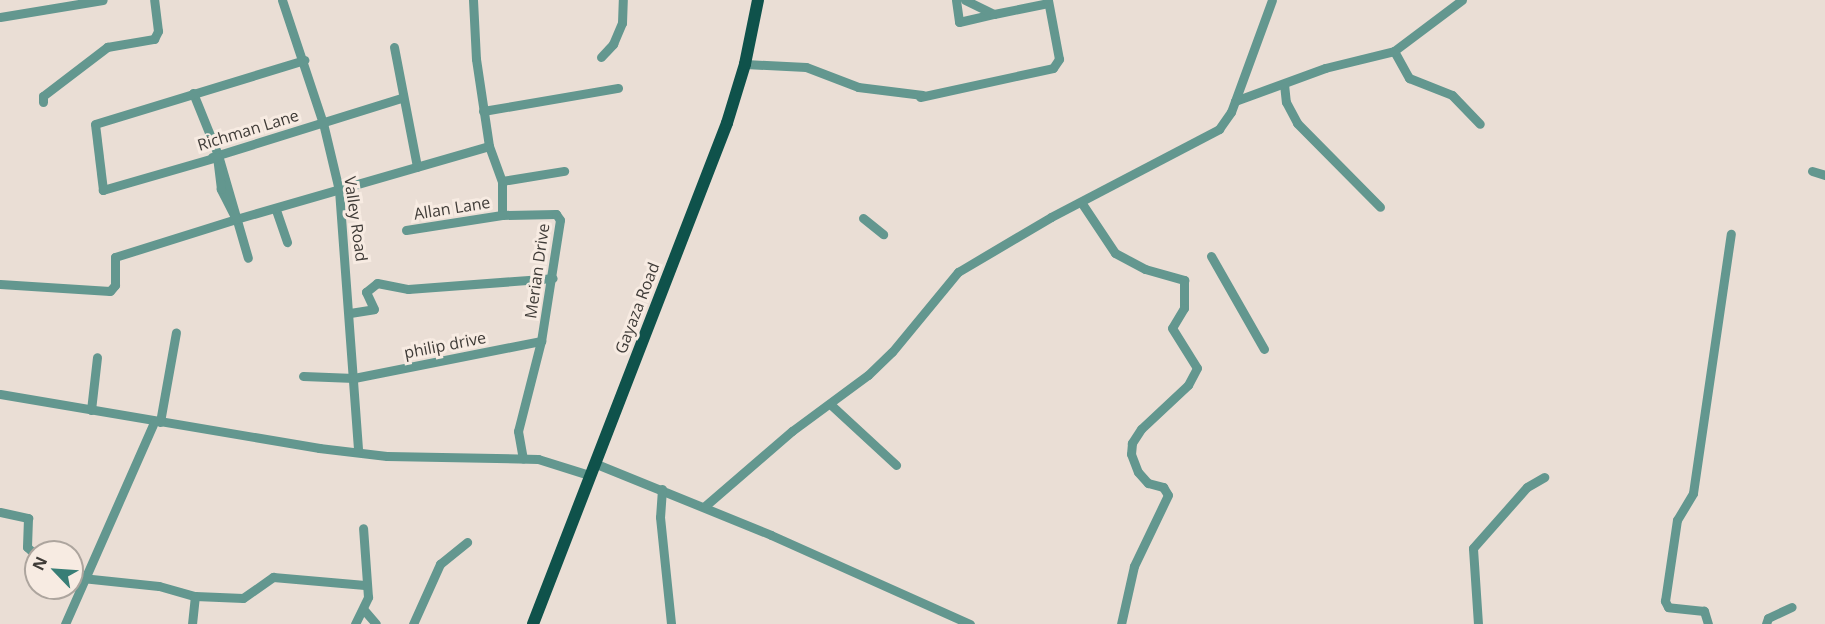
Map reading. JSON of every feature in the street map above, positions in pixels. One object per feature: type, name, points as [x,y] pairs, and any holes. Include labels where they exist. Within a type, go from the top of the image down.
[{"type":"main road","name":"Gayaza Road","points":[[534,624],[589,475],[727,123],[745,64],[758,0]]},
{"type":"street","points":[[0,17],[103,0]]},
{"type":"street","points":[[43,102],[47,92],[107,47],[154,39],[158,31],[154,0]]},
{"type":"street","name":"Valley Road","points":[[282,0],[304,60],[323,123],[339,190],[350,313],[358,450]]},
{"type":"street","points":[[482,0],[473,3],[483,111],[489,146],[502,181],[502,215]]},
{"type":"street","points":[[602,57],[613,44],[622,22],[623,0]]},
{"type":"street","points":[[745,64],[806,67],[858,87],[922,96],[1053,68],[1059,59],[1048,2],[959,22],[956,0]]},
{"type":"street","points":[[965,0],[994,14]]},
{"type":"street","points":[[705,506],[792,431],[887,358],[958,272],[1081,202],[1212,135],[1225,122],[1235,101],[1272,0]]},
{"type":"street","points":[[1235,101],[1325,68],[1394,51],[1462,0]]},
{"type":"street","points":[[394,47],[417,167]]},
{"type":"street","points":[[1394,51],[1409,78],[1452,95],[1480,124]]},
{"type":"street","points":[[237,219],[221,189],[217,157],[103,190],[95,124],[304,60]]},
{"type":"street","points":[[1284,84],[1286,102],[1297,123],[1380,207]]},
{"type":"street","points":[[483,111],[618,88]]},
{"type":"street","points":[[193,93],[218,155],[248,258]]},
{"type":"street","name":"Richman Lane","points":[[103,190],[402,98]]},
{"type":"street","points":[[0,284],[110,291],[115,285],[116,257],[237,219],[276,210],[489,146]]},
{"type":"street","points":[[502,181],[564,171]]},
{"type":"street","points":[[1812,171],[1825,175]]},
{"type":"street","points":[[1081,202],[1115,253],[1145,269],[1184,280],[1184,308],[1172,328],[1197,368],[1188,385],[1139,431],[1132,443],[1131,454],[1138,472],[1148,483],[1163,487],[1168,495],[1134,566],[1120,624]]},
{"type":"street","points":[[276,210],[287,242]]},
{"type":"street","name":"Allan Lane","points":[[406,230],[502,215]]},
{"type":"street","name":"Merian Drive","points":[[502,215],[559,216],[553,278],[541,341],[518,431],[523,459]]},
{"type":"street","points":[[863,218],[883,234]]},
{"type":"street","points":[[1707,624],[1704,610],[1668,607],[1665,601],[1677,520],[1693,493],[1731,234]]},
{"type":"street","points":[[1211,256],[1264,349]]},
{"type":"street","points":[[350,313],[373,310],[366,292],[377,283],[408,289],[553,278]]},
{"type":"street","points":[[84,574],[116,513],[157,422],[176,332]]},
{"type":"street","name":"philip drive","points":[[303,376],[354,378],[541,341]]},
{"type":"street","points":[[91,410],[97,357]]},
{"type":"street","points":[[0,394],[319,448],[358,450],[387,456],[547,460],[589,475]]},
{"type":"street","points":[[830,404],[896,465]]},
{"type":"street","points":[[594,463],[705,506],[970,624]]},
{"type":"street","points":[[1478,624],[1473,548],[1527,487],[1544,477]]},
{"type":"street","points":[[662,489],[660,517],[671,594],[671,624]]},
{"type":"street","points":[[0,512],[27,516],[27,540]]},
{"type":"street","points":[[355,624],[364,610],[368,597],[365,585],[363,528]]},
{"type":"street","points":[[413,624],[440,564],[467,542]]},
{"type":"street","points":[[84,578],[159,586],[195,596],[246,597],[273,577],[365,585]]},
{"type":"street","points":[[192,624],[195,596]]},
{"type":"street","points":[[65,624],[74,600]]},
{"type":"street","points":[[1766,624],[1768,618],[1792,607]]},
{"type":"street","points":[[364,610],[376,624]]}]
